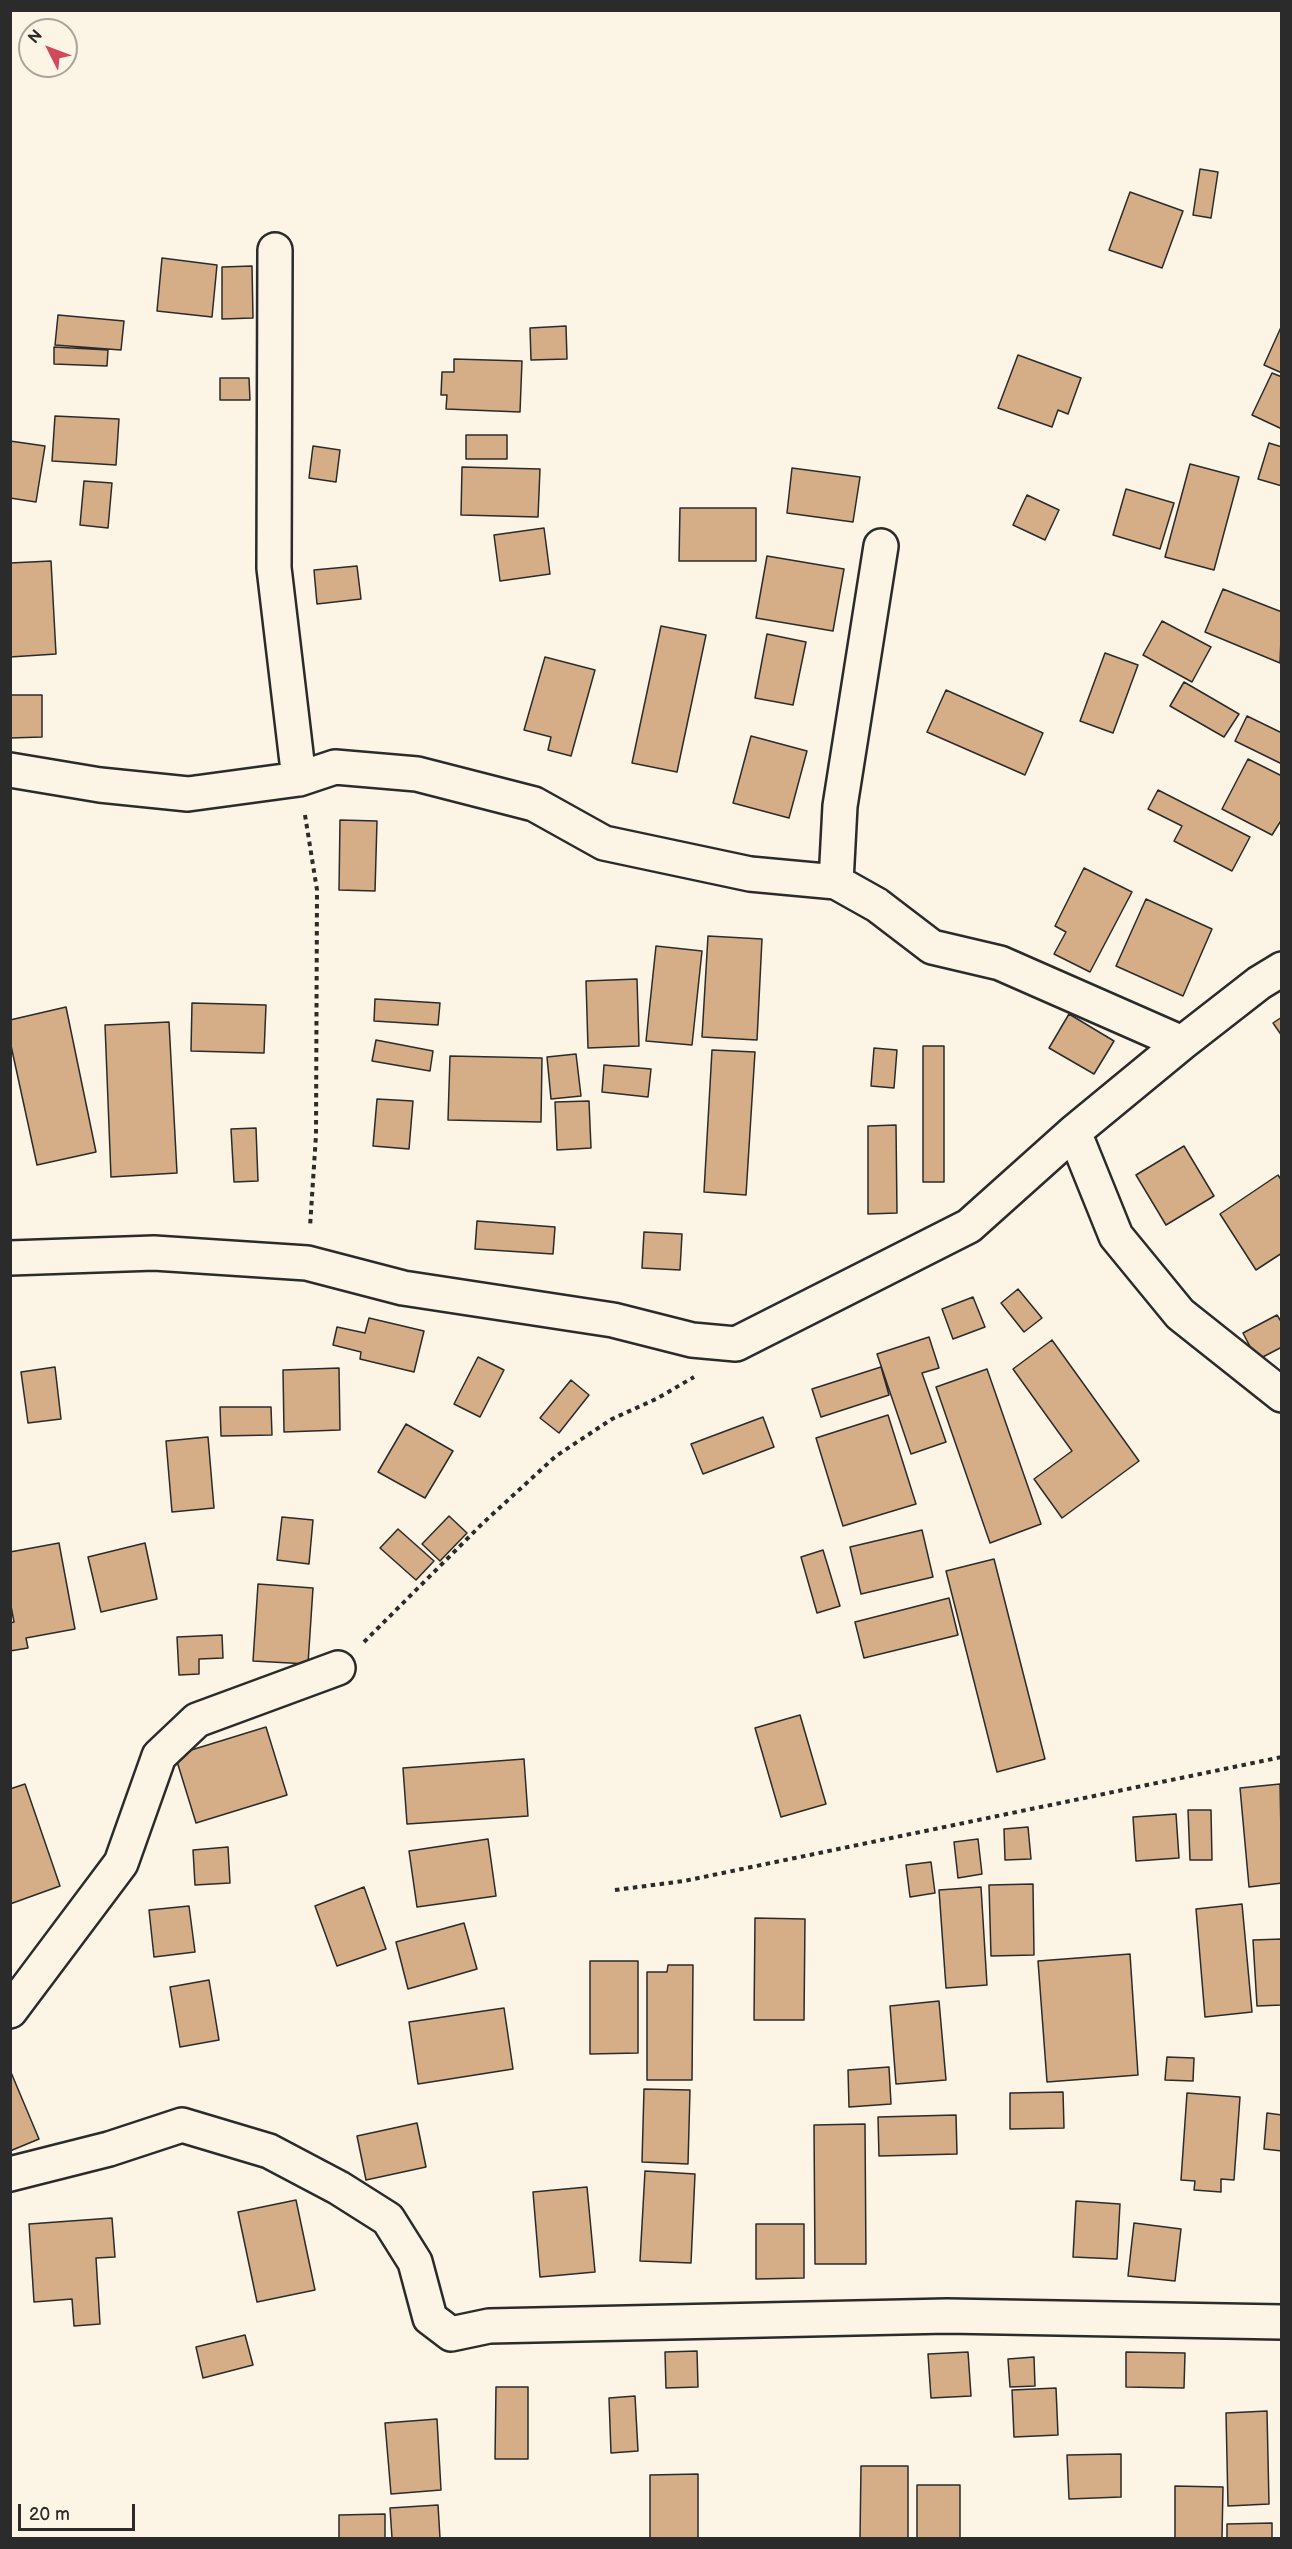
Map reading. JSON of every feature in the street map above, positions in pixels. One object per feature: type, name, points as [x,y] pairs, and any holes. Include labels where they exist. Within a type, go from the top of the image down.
[{"type":"street","points":[[275,250],[274,568],[299,779]]},
{"type":"street","points":[[836,882],[840,806],[880,546]]},
{"type":"street","points":[[10,770],[100,784],[188,794],[299,779],[335,767],[417,774],[534,804],[604,843],[750,874],[836,882],[877,905],[932,947],[1000,963],[1182,1043]]},
{"type":"street","points":[[10,1257],[154,1253],[308,1263],[403,1288],[613,1320],[692,1340],[736,1344],[969,1226],[1074,1132],[1182,1043],[1259,983],[1281,969]]},
{"type":"street","points":[[1074,1132],[1116,1236],[1180,1314],[1281,1395]]},
{"type":"street","points":[[10,2011],[121,1863],[159,1756],[197,1720],[338,1668]]},
{"type":"street","points":[[10,2174],[109,2149],[182,2125],[268,2151],[339,2188],[388,2218],[415,2262],[430,2318],[451,2334],[489,2326],[947,2316],[1281,2322]]},
{"type":"path","points":[[299,779],[317,890],[316,1135],[308,1263]]},
{"type":"path","points":[[338,1668],[483,1522],[556,1456],[612,1419],[690,1381],[736,1344]]},
{"type":"path","points":[[615,1890],[684,1881],[1281,1757]]},
{"type":"building","points":[[1200,169],[1218,172],[1211,218],[1193,215]]},
{"type":"building","points":[[1130,192],[1183,211],[1162,268],[1109,250]]},
{"type":"building","points":[[162,258],[217,265],[212,317],[157,311]]},
{"type":"building","points":[[252,266],[253,318],[222,319],[222,267]]},
{"type":"building","points":[[58,315],[124,321],[121,350],[55,345]]},
{"type":"building","points":[[1282,325],[1282,373],[1264,365]]},
{"type":"building","points":[[566,326],[567,359],[531,360],[530,328]]},
{"type":"building","points":[[54,347],[108,350],[107,366],[54,364]]},
{"type":"building","points":[[1018,355],[1081,378],[1068,414],[1058,410],[1052,427],[998,408]]},
{"type":"building","points":[[454,359],[522,361],[520,412],[446,409],[447,395],[441,395],[442,372],[454,372]]},
{"type":"building","points":[[1272,373],[1282,377],[1282,429],[1252,415]]},
{"type":"building","points":[[220,378],[249,378],[250,400],[220,400]]},
{"type":"building","points":[[55,416],[119,419],[116,465],[52,461]]},
{"type":"building","points":[[466,435],[507,435],[507,459],[466,459]]},
{"type":"building","points":[[10,441],[45,446],[36,502],[10,498]]},
{"type":"building","points":[[1269,443],[1282,447],[1282,486],[1258,479]]},
{"type":"building","points":[[313,446],[340,450],[336,482],[309,478]]},
{"type":"building","points":[[1190,464],[1239,477],[1214,570],[1165,557]]},
{"type":"building","points":[[462,467],[540,469],[538,517],[461,515]]},
{"type":"building","points":[[792,468],[860,477],[853,522],[787,513]]},
{"type":"building","points":[[84,481],[112,483],[108,528],[80,525]]},
{"type":"building","points":[[1126,489],[1174,503],[1160,549],[1113,535]]},
{"type":"building","points":[[1027,495],[1059,510],[1045,540],[1013,525]]},
{"type":"building","points":[[680,508],[756,508],[756,561],[679,561]]},
{"type":"building","points":[[544,528],[550,574],[500,581],[494,535]]},
{"type":"building","points":[[767,556],[844,569],[833,631],[756,618]]},
{"type":"building","points":[[51,561],[56,654],[10,657],[10,563]]},
{"type":"building","points":[[357,566],[361,599],[317,604],[314,570]]},
{"type":"building","points":[[1223,589],[1282,612],[1280,663],[1205,632]]},
{"type":"building","points":[[1162,621],[1211,647],[1192,682],[1143,655]]},
{"type":"building","points":[[661,626],[706,635],[677,772],[632,763]]},
{"type":"building","points":[[767,634],[806,642],[793,705],[755,698]]},
{"type":"building","points":[[1105,653],[1138,665],[1113,733],[1080,721]]},
{"type":"building","points":[[545,657],[595,670],[571,756],[548,750],[551,737],[524,730]]},
{"type":"building","points":[[1184,682],[1239,714],[1224,737],[1170,706]]},
{"type":"building","points":[[946,690],[1043,733],[1025,775],[927,732]]},
{"type":"building","points":[[10,695],[42,695],[42,737],[10,738]]},
{"type":"building","points":[[1247,716],[1282,733],[1282,764],[1235,741]]},
{"type":"building","points":[[751,736],[807,751],[789,818],[733,803]]},
{"type":"building","points":[[1248,759],[1282,776],[1282,819],[1272,835],[1222,809]]},
{"type":"building","points":[[1158,790],[1250,837],[1232,871],[1174,841],[1182,826],[1148,809]]},
{"type":"building","points":[[340,820],[377,821],[375,891],[339,890]]},
{"type":"building","points":[[1084,868],[1132,892],[1090,972],[1054,954],[1066,932],[1055,926]]},
{"type":"building","points":[[1146,899],[1212,929],[1183,996],[1116,966]]},
{"type":"building","points":[[708,936],[762,939],[757,1040],[702,1037]]},
{"type":"building","points":[[656,946],[702,951],[692,1045],[646,1041]]},
{"type":"building","points":[[637,979],[639,1046],[588,1048],[586,981]]},
{"type":"building","points":[[375,999],[440,1003],[438,1025],[374,1021]]},
{"type":"building","points":[[192,1003],[266,1005],[264,1053],[191,1051]]},
{"type":"building","points":[[66,1007],[96,1152],[37,1165],[10,1041],[10,1020]]},
{"type":"building","points":[[1069,1014],[1114,1041],[1094,1074],[1049,1048]]},
{"type":"building","points":[[1282,1017],[1282,1036],[1273,1023]]},
{"type":"building","points":[[169,1022],[177,1173],[111,1177],[105,1025]]},
{"type":"building","points":[[376,1040],[433,1051],[430,1071],[372,1061]]},
{"type":"building","points":[[923,1046],[944,1046],[944,1182],[923,1182]]},
{"type":"building","points":[[874,1048],[897,1050],[894,1088],[871,1086]]},
{"type":"building","points":[[712,1050],[755,1052],[746,1195],[704,1192]]},
{"type":"building","points":[[576,1054],[581,1096],[551,1099],[547,1057]]},
{"type":"building","points":[[450,1056],[542,1058],[541,1122],[448,1120]]},
{"type":"building","points":[[604,1065],[651,1069],[648,1097],[602,1092]]},
{"type":"building","points":[[377,1099],[413,1101],[409,1149],[373,1146]]},
{"type":"building","points":[[589,1101],[591,1148],[557,1150],[555,1102]]},
{"type":"building","points":[[896,1125],[897,1213],[868,1214],[868,1126]]},
{"type":"building","points":[[256,1128],[258,1181],[234,1182],[231,1129]]},
{"type":"building","points":[[1184,1146],[1214,1196],[1166,1225],[1136,1175]]},
{"type":"building","points":[[1278,1175],[1282,1181],[1282,1253],[1256,1270],[1220,1214]]},
{"type":"building","points":[[477,1221],[555,1227],[553,1254],[475,1249]]},
{"type":"building","points":[[644,1232],[682,1234],[680,1270],[642,1268]]},
{"type":"building","points":[[1018,1289],[1042,1318],[1024,1332],[1001,1303]]},
{"type":"building","points":[[973,1297],[985,1327],[953,1339],[942,1309]]},
{"type":"building","points":[[1277,1315],[1282,1323],[1282,1347],[1257,1360],[1243,1333]]},
{"type":"building","points":[[369,1318],[424,1331],[414,1372],[360,1359],[361,1352],[333,1345],[337,1327],[365,1333]]},
{"type":"building","points":[[929,1337],[939,1368],[922,1373],[946,1442],[911,1454],[877,1354]]},
{"type":"building","points":[[1052,1340],[1139,1461],[1062,1518],[1034,1479],[1072,1451],[1013,1369]]},
{"type":"building","points":[[478,1357],[504,1370],[480,1417],[454,1404]]},
{"type":"building","points":[[55,1367],[61,1419],[28,1423],[21,1372]]},
{"type":"building","points":[[881,1367],[889,1395],[821,1417],[812,1389]]},
{"type":"building","points":[[339,1368],[340,1430],[284,1432],[283,1370]]},
{"type":"building","points":[[987,1369],[1041,1524],[990,1543],[936,1387]]},
{"type":"building","points":[[571,1380],[589,1395],[559,1433],[540,1418]]},
{"type":"building","points":[[220,1407],[271,1407],[272,1435],[221,1436]]},
{"type":"building","points":[[888,1415],[916,1504],[843,1526],[816,1438]]},
{"type":"building","points":[[763,1417],[774,1447],[703,1474],[691,1444]]},
{"type":"building","points":[[406,1424],[453,1451],[425,1498],[378,1472]]},
{"type":"building","points":[[208,1437],[214,1508],[172,1512],[166,1441]]},
{"type":"building","points":[[449,1516],[467,1533],[440,1561],[422,1544]]},
{"type":"building","points":[[282,1517],[313,1520],[309,1564],[277,1560]]},
{"type":"building","points":[[398,1529],[434,1561],[416,1580],[380,1548]]},
{"type":"building","points":[[922,1530],[933,1577],[861,1594],[850,1547]]},
{"type":"building","points":[[59,1543],[75,1629],[26,1638],[28,1648],[10,1651],[10,1623],[14,1622],[10,1601],[10,1552]]},
{"type":"building","points":[[145,1543],[157,1599],[101,1612],[88,1557]]},
{"type":"building","points":[[823,1550],[840,1606],[817,1613],[801,1557]]},
{"type":"building","points":[[994,1559],[1045,1759],[997,1772],[946,1571]]},
{"type":"building","points":[[258,1584],[313,1588],[308,1664],[253,1661]]},
{"type":"building","points":[[949,1598],[958,1635],[864,1658],[855,1622]]},
{"type":"building","points":[[222,1635],[223,1658],[199,1659],[199,1674],[179,1675],[177,1637]]},
{"type":"building","points":[[800,1715],[826,1804],[781,1817],[755,1728]]},
{"type":"building","points":[[266,1727],[287,1795],[196,1823],[175,1755]]},
{"type":"building","points":[[524,1759],[528,1816],[407,1824],[403,1768]]},
{"type":"building","points":[[25,1784],[60,1886],[10,1904],[10,1789]]},
{"type":"building","points":[[1280,1784],[1282,1883],[1249,1887],[1240,1788]]},
{"type":"building","points":[[1188,1810],[1211,1810],[1212,1860],[1190,1860]]},
{"type":"building","points":[[1176,1814],[1179,1858],[1136,1861],[1133,1817]]},
{"type":"building","points":[[1028,1827],[1031,1859],[1005,1860],[1004,1829]]},
{"type":"building","points":[[488,1839],[496,1896],[417,1907],[409,1851]]},
{"type":"building","points":[[978,1839],[982,1874],[958,1878],[954,1842]]},
{"type":"building","points":[[228,1847],[230,1883],[195,1885],[193,1850]]},
{"type":"building","points":[[931,1862],[935,1893],[910,1897],[906,1865]]},
{"type":"building","points":[[1033,1884],[1034,1955],[991,1956],[989,1885]]},
{"type":"building","points":[[364,1887],[386,1949],[337,1966],[315,1906]]},
{"type":"building","points":[[981,1887],[987,1985],[946,1988],[939,1890]]},
{"type":"building","points":[[1242,1904],[1252,2012],[1205,2017],[1196,1909]]},
{"type":"building","points":[[189,1906],[195,1952],[154,1957],[149,1910]]},
{"type":"building","points":[[755,1918],[805,1919],[804,2020],[754,2020]]},
{"type":"building","points":[[464,1923],[477,1969],[408,1989],[396,1942]]},
{"type":"building","points":[[1282,1939],[1282,2005],[1257,2006],[1253,1940]]},
{"type":"building","points":[[1130,1954],[1138,2075],[1047,2082],[1038,1961]]},
{"type":"building","points":[[590,1961],[638,1961],[638,2053],[590,2054]]},
{"type":"building","points":[[668,1965],[693,1965],[692,2080],[647,2080],[647,1972],[667,1972]]},
{"type":"building","points":[[209,1980],[219,2040],[180,2047],[170,1987]]},
{"type":"building","points":[[939,2001],[946,2080],[896,2084],[890,2006]]},
{"type":"building","points":[[504,2008],[513,2069],[418,2084],[409,2022]]},
{"type":"building","points":[[1167,2057],[1194,2058],[1193,2081],[1165,2080]]},
{"type":"building","points":[[889,2067],[891,2104],[849,2107],[848,2070]]},
{"type":"building","points":[[10,2070],[39,2139],[10,2151]]},
{"type":"building","points":[[644,2089],[690,2090],[688,2164],[642,2162]]},
{"type":"building","points":[[1063,2092],[1064,2128],[1010,2129],[1010,2093]]},
{"type":"building","points":[[1187,2093],[1240,2097],[1234,2180],[1221,2179],[1221,2192],[1194,2190],[1195,2181],[1181,2180]]},
{"type":"building","points":[[1267,2113],[1282,2115],[1282,2151],[1264,2149]]},
{"type":"building","points":[[956,2115],[957,2154],[879,2156],[878,2117]]},
{"type":"building","points":[[417,2123],[426,2167],[366,2180],[357,2136]]},
{"type":"building","points":[[865,2124],[866,2264],[815,2264],[814,2125]]},
{"type":"building","points":[[645,2171],[695,2174],[691,2263],[640,2261]]},
{"type":"building","points":[[587,2187],[595,2272],[540,2277],[533,2192]]},
{"type":"building","points":[[296,2200],[315,2290],[257,2302],[238,2212]]},
{"type":"building","points":[[1076,2201],[1120,2204],[1117,2259],[1073,2257]]},
{"type":"building","points":[[112,2218],[115,2257],[96,2258],[100,2324],[74,2326],[72,2299],[34,2302],[29,2224]]},
{"type":"building","points":[[1134,2223],[1181,2229],[1175,2281],[1128,2276]]},
{"type":"building","points":[[756,2224],[804,2224],[804,2278],[756,2279]]},
{"type":"building","points":[[245,2335],[253,2365],[203,2378],[196,2347]]},
{"type":"building","points":[[697,2351],[698,2387],[666,2388],[665,2352]]},
{"type":"building","points":[[968,2352],[971,2396],[931,2398],[928,2354]]},
{"type":"building","points":[[1126,2352],[1185,2353],[1184,2388],[1126,2387]]},
{"type":"building","points":[[1034,2357],[1035,2386],[1010,2387],[1008,2359]]},
{"type":"building","points":[[496,2387],[528,2387],[528,2459],[495,2459]]},
{"type":"building","points":[[1056,2388],[1058,2435],[1014,2437],[1012,2390]]},
{"type":"building","points":[[635,2396],[638,2451],[611,2453],[609,2398]]},
{"type":"building","points":[[1267,2411],[1269,2504],[1228,2506],[1226,2413]]},
{"type":"building","points":[[437,2419],[441,2490],[391,2494],[385,2423]]},
{"type":"building","points":[[1121,2454],[1121,2497],[1069,2499],[1067,2455]]},
{"type":"building","points":[[861,2466],[908,2466],[908,2538],[860,2538]]},
{"type":"building","points":[[698,2474],[698,2538],[650,2538],[650,2475]]},
{"type":"building","points":[[917,2485],[960,2485],[960,2538],[917,2538]]},
{"type":"building","points":[[1175,2486],[1223,2487],[1222,2538],[1175,2538]]},
{"type":"building","points":[[438,2505],[440,2538],[392,2538],[390,2508]]},
{"type":"building","points":[[385,2514],[385,2538],[339,2538],[339,2515]]},
{"type":"building","points":[[1272,2523],[1272,2538],[1227,2538],[1227,2524]]}]
